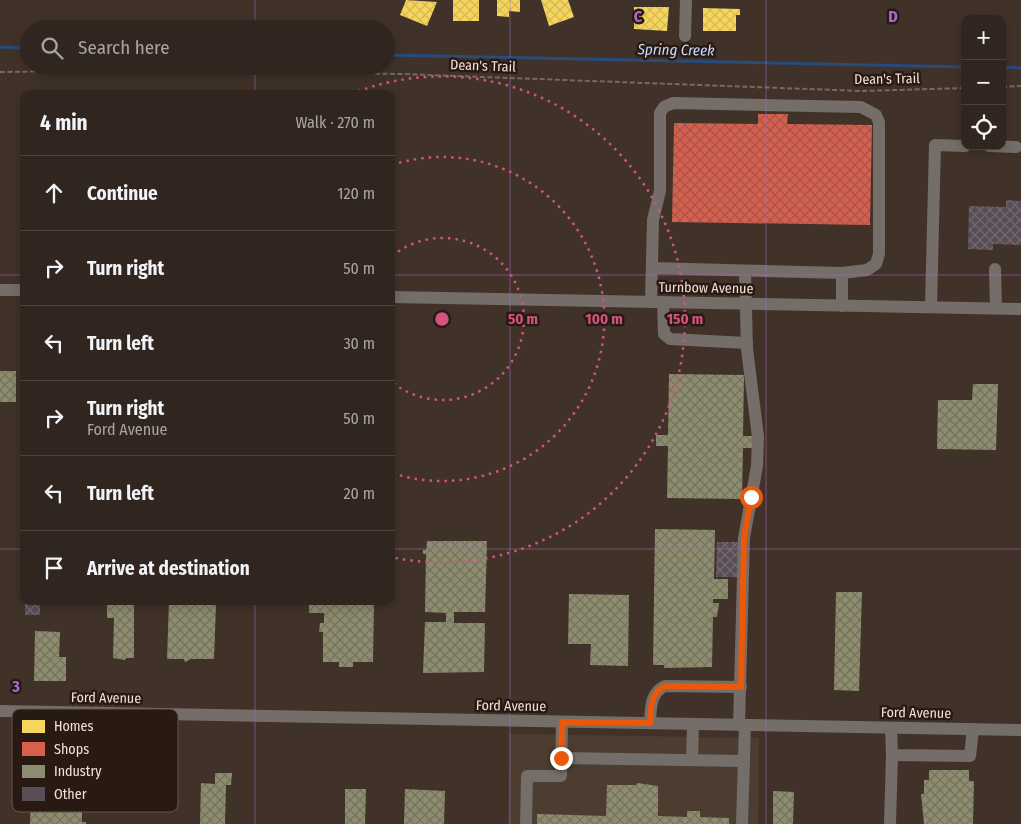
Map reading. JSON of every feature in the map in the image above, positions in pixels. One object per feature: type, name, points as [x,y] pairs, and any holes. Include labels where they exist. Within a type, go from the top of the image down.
[{"type":"street","points":[[685,36],[686,0]]},
{"type":"street","points":[[652,268],[842,273],[867,270],[876,264],[879,254],[879,122],[876,115],[861,107],[673,103],[664,106],[660,113],[660,191],[653,220],[652,268],[664,334],[670,339],[747,343]]},
{"type":"street","points":[[931,307],[935,145],[961,146]]},
{"type":"street","points":[[1006,147],[1016,147]]},
{"type":"street","points":[[996,269],[996,308]]},
{"type":"street","points":[[742,824],[744,761],[741,687],[744,538],[757,466],[758,437],[753,411],[747,343],[745,271]]},
{"type":"street","points":[[842,273],[842,306]]},
{"type":"street","points":[[0,290],[20,290]]},
{"type":"street","name":"Turnbow Avenue","points":[[395,297],[1021,309]]},
{"type":"street","points":[[650,723],[651,702],[659,688],[665,686],[741,687]]},
{"type":"street","name":"Ford Avenue","points":[[178,714],[1021,730]]},
{"type":"street","points":[[526,824],[527,776],[561,776],[562,722]]},
{"type":"street","points":[[692,760],[693,724]]},
{"type":"street","points":[[890,824],[891,728]]},
{"type":"street","points":[[892,755],[970,756],[973,729]]},
{"type":"street","points":[[561,758],[744,761]]},
{"type":"path","name":"Dean's Trail","points":[[0,72],[20,72]]},
{"type":"path","name":"Dean's Trail","points":[[395,74],[862,91],[961,88]]},
{"type":"path","points":[[1006,87],[1021,86]]},
{"type":"shaded area","points":[[509,734],[759,738],[758,824],[508,824]]},
{"type":"building: Homes","points":[[406,0],[437,2],[427,26],[400,15]]},
{"type":"building: Homes","points":[[453,0],[479,0],[479,21],[453,21]]},
{"type":"building: Homes","points":[[497,0],[520,0],[520,12],[509,11],[509,17],[497,16]]},
{"type":"building: Homes","points":[[541,0],[568,0],[574,17],[549,26]]},
{"type":"building: Homes","points":[[634,7],[669,7],[667,31],[634,29]]},
{"type":"building: Homes","points":[[703,8],[740,9],[740,15],[736,15],[736,31],[703,31]]},
{"type":"building: Shops","points":[[758,114],[788,114],[787,124],[872,125],[870,225],[672,222],[674,123],[758,124]]},
{"type":"building: Industry","points":[[0,371],[16,371],[16,402],[0,402]]},
{"type":"building: Industry","points":[[669,374],[744,375],[743,436],[755,436],[755,448],[743,448],[742,499],[667,498],[668,446],[656,446],[656,435],[668,435]]},
{"type":"building: Industry","points":[[973,384],[998,384],[996,450],[937,449],[938,400],[972,400]]},
{"type":"building: Industry","points":[[655,529],[715,530],[714,579],[728,579],[728,599],[713,599],[713,603],[719,603],[717,617],[713,617],[712,667],[664,668],[664,665],[653,665]]},
{"type":"building: Industry","points":[[427,541],[487,541],[485,612],[454,612],[454,623],[485,623],[484,672],[423,673],[425,622],[446,622],[446,613],[425,612],[426,554],[423,554],[423,550],[426,550]]},
{"type":"building: Industry","points":[[836,592],[862,592],[859,691],[834,690]]},
{"type":"building: Industry","points":[[569,594],[629,595],[628,666],[590,665],[591,644],[568,644]]},
{"type":"building: Industry","points":[[107,605],[134,605],[134,658],[126,658],[125,660],[113,658],[114,618],[107,618]]},
{"type":"building: Industry","points":[[169,605],[216,605],[214,659],[191,659],[185,662],[184,659],[167,659]]},
{"type":"building: Industry","points":[[309,605],[374,605],[373,662],[353,662],[353,667],[339,667],[339,662],[323,662],[323,632],[319,632],[320,623],[324,623],[324,613],[309,613]]},
{"type":"building: Industry","points":[[35,631],[60,632],[59,657],[66,657],[66,681],[34,681]]},
{"type":"building: Industry","points":[[929,770],[969,770],[969,781],[974,781],[973,824],[924,824],[921,794],[924,794],[924,780],[929,780]]},
{"type":"building: Industry","points":[[215,773],[232,773],[231,785],[226,785],[225,824],[200,824],[201,783],[215,784]]},
{"type":"building: Industry","points":[[637,783],[658,786],[658,816],[687,817],[687,811],[700,811],[700,817],[729,818],[729,824],[537,824],[537,814],[606,816],[607,785],[637,785]]},
{"type":"building: Industry","points":[[345,789],[366,789],[365,824],[345,824]]},
{"type":"building: Industry","points":[[405,789],[445,791],[444,824],[404,824]]},
{"type":"building: Industry","points":[[773,791],[794,792],[793,824],[773,824]]},
{"type":"building: Industry","points":[[30,812],[82,812],[82,822],[86,822],[86,824],[30,824]]},
{"type":"building: Other","points":[[1006,200],[1021,201],[1021,245],[993,244],[993,250],[968,249],[969,206],[1006,207]]},
{"type":"building: Other","points":[[717,542],[739,542],[739,577],[716,577]]},
{"type":"building: Other","points":[[25,605],[40,605],[40,615],[25,615]]},
{"type":"waterway","name":"Spring Creek","points":[[0,47],[20,48]]},
{"type":"waterway","name":"Spring Creek","points":[[395,55],[961,67]]},
{"type":"waterway","name":"Spring Creek","points":[[1006,67],[1021,68]]},
{"type":"route","points":[[561,758],[562,722],[650,723],[651,702],[659,688],[691,685],[741,687],[745,574],[744,538],[751,497]]}]
